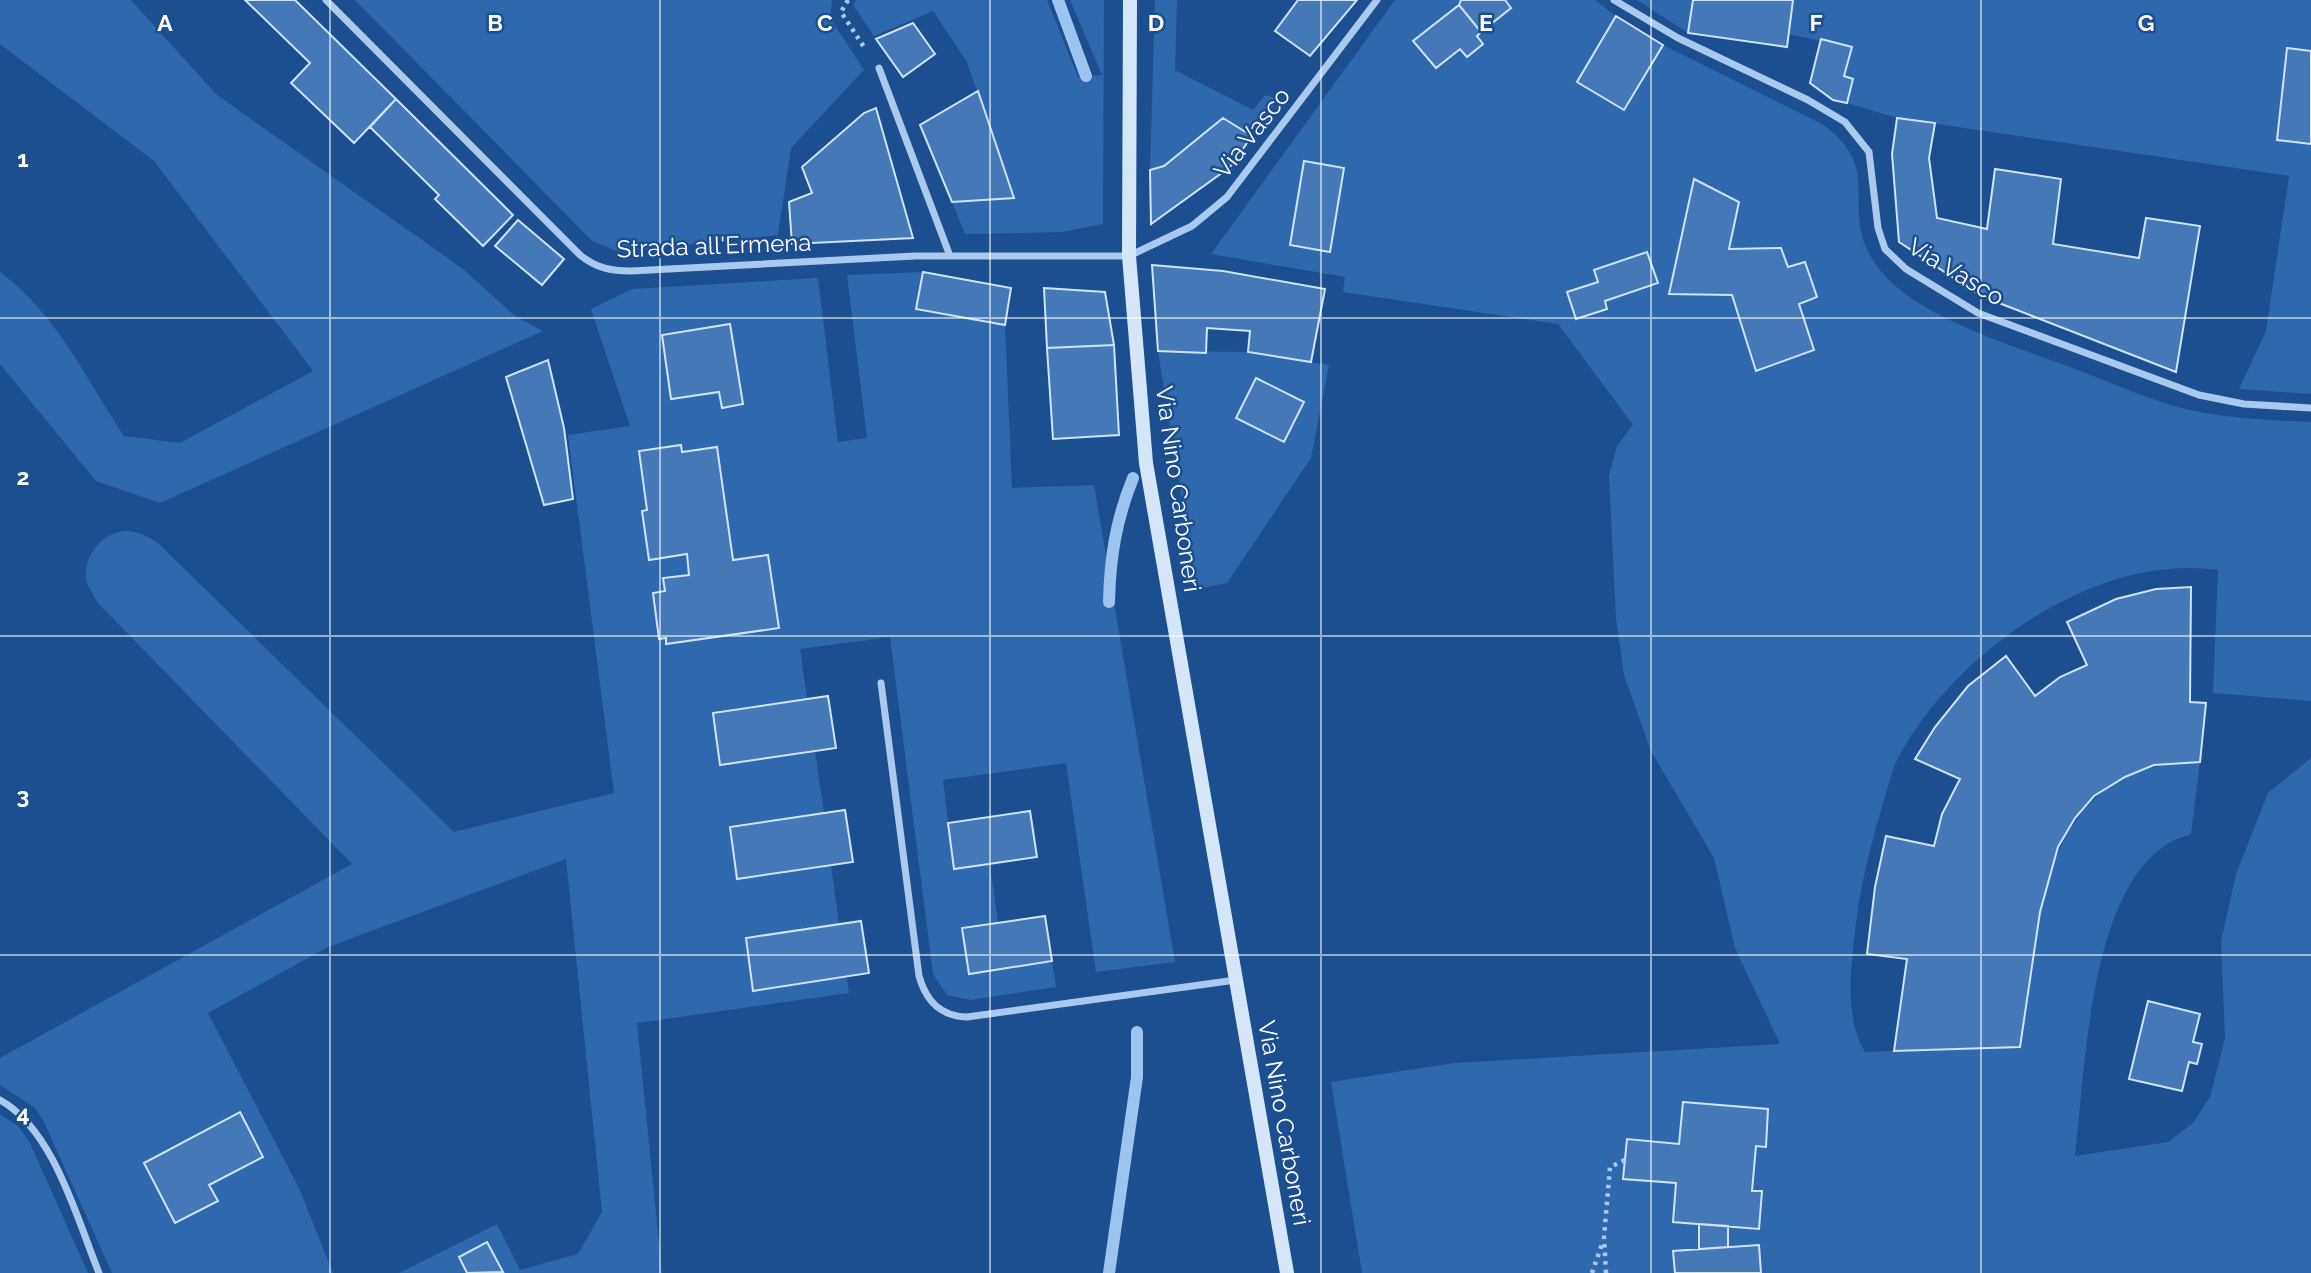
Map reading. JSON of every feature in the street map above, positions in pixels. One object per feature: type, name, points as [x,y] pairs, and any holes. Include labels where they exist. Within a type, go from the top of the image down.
[{"type":"main road","name":"Via Nino Carboneri","points":[[1130,0],[1129,256],[1146,463],[1287,1273]]},
{"type":"street","name":"Strada all'Ermena","points":[[326,0],[593,265],[631,271],[950,256],[1129,256]]},
{"type":"street","name":"Via Vasco","points":[[1129,256],[1192,226],[1227,197],[1377,0]]},
{"type":"street","name":"Via Vasco","points":[[1614,0],[1678,38],[1808,100],[1844,122],[1869,152],[1878,229],[1885,249],[1906,269],[1978,313],[2199,396],[2244,404],[2311,408]]},
{"type":"street","points":[[878,68],[950,256]]},
{"type":"street","points":[[881,683],[919,976],[936,1007],[948,1014],[967,1017],[1237,980]]},
{"type":"street","points":[[0,1100],[22,1115],[41,1140],[99,1273]]},
{"type":"path","points":[[848,0],[841,12],[878,68]]},
{"type":"path","points":[[1606,1273],[1604,1237],[1610,1167],[1625,1160]]},
{"type":"path","points":[[1592,1273],[1604,1237]]},
{"type":"shaded area","points":[[0,0],[131,0],[217,95],[463,269],[515,316],[543,331],[160,503],[96,481],[0,364],[0,272],[20,288],[54,327],[124,436],[180,443],[313,371],[154,161],[0,44]]},
{"type":"shaded area","points":[[355,0],[832,0],[830,18],[864,70],[791,148],[778,235],[619,252],[592,241]]},
{"type":"shaded area","points":[[856,0],[1047,0],[1078,77],[1102,75],[1070,0],[1104,0],[1103,224],[1062,232],[965,234],[952,202],[1013,197],[967,62],[933,11],[874,36],[853,5]]},
{"type":"shaded area","points":[[1155,0],[1177,0],[1175,70],[1253,110],[1265,95],[1279,99],[1252,136],[1223,118],[1164,166],[1150,170]]},
{"type":"shaded area","points":[[1395,0],[1595,0],[1616,16],[1577,82],[1624,110],[1663,45],[1822,124],[1841,141],[1852,157],[1857,174],[1860,225],[1865,244],[1876,265],[1914,300],[1996,340],[2175,406],[2235,417],[2311,422],[2311,701],[2213,693],[2218,570],[2171,569],[2124,577],[2077,594],[2033,618],[1991,648],[1954,682],[1923,719],[1896,762],[1861,889],[1853,954],[1851,1006],[1858,1038],[1865,1052],[2020,1046],[2042,903],[2056,859],[2076,820],[2106,789],[2146,769],[2200,762],[2191,834],[2166,845],[2140,869],[2121,903],[2106,943],[2088,1034],[2075,1156],[2168,1142],[2193,1123],[2210,1097],[2225,1038],[2221,941],[2236,874],[2268,793],[2311,758],[2311,1273],[1362,1273],[1331,1082],[1454,1063],[1780,1044],[1735,948],[1714,858],[1651,751],[1624,675],[1616,619],[1609,475],[1617,446],[1633,425],[1558,324],[1343,292],[1345,277],[1211,254]]},
{"type":"shaded area","points":[[1637,0],[1693,0],[1688,33]]},
{"type":"shaded area","points":[[1793,0],[2311,0],[2311,394],[2239,389],[2266,331],[2289,176],[1897,118],[1847,103],[1853,79],[1844,76],[1851,47],[1788,34]]},
{"type":"shaded area","points":[[923,272],[916,309],[1005,325],[1012,488],[1094,485],[1175,962],[1096,972],[1066,763],[943,780],[954,869],[990,864],[998,923],[962,928],[969,973],[1052,961],[1056,987],[970,1000],[947,995],[933,974],[890,637],[800,649],[807,698],[713,713],[721,765],[815,751],[824,813],[730,827],[738,879],[831,865],[839,924],[746,938],[753,990],[847,977],[849,993],[637,1023],[662,1273],[399,1273],[497,1224],[520,1270],[578,1254],[602,1212],[566,859],[328,947],[208,1013],[299,1188],[333,1273],[112,1273],[43,1120],[35,1108],[0,1085],[0,1058],[352,864],[98,603],[86,577],[88,561],[97,546],[110,535],[126,531],[139,533],[158,543],[454,832],[614,793],[568,435],[630,426],[591,309],[632,289],[818,278],[838,442],[867,438],[847,275]]},
{"type":"shaded area","points":[[1158,351],[1248,352],[1329,365],[1311,458],[1227,583],[1196,589]]},
{"type":"shaded area","points":[[0,1114],[19,1127],[30,1143],[88,1273],[0,1273]]},
{"type":"building","points":[[245,0],[295,0],[396,99],[354,143],[291,83],[310,63]]},
{"type":"building","points":[[1298,0],[1357,0],[1310,56],[1275,31]]},
{"type":"building","points":[[1461,0],[1505,0],[1511,8],[1481,32],[1459,5]]},
{"type":"building","points":[[1693,0],[1793,0],[1787,47],[1688,33]]},
{"type":"building","points":[[1459,5],[1481,32],[1477,36],[1483,44],[1467,57],[1460,49],[1436,68],[1413,41]]},
{"type":"building","points":[[1616,16],[1663,45],[1624,110],[1577,82]]},
{"type":"building","points":[[913,23],[935,54],[903,77],[876,39]]},
{"type":"building","points":[[1821,39],[1852,47],[1844,76],[1853,79],[1847,103],[1833,100],[1810,83]]},
{"type":"building","points":[[2287,48],[2311,51],[2311,144],[2277,140]]},
{"type":"building","points":[[978,91],[1014,198],[952,202],[920,125]]},
{"type":"building","points":[[396,99],[513,215],[483,246],[435,199],[439,195],[370,127]]},
{"type":"building","points":[[876,108],[913,238],[792,244],[789,202],[812,193],[802,167],[864,113]]},
{"type":"building","points":[[1223,118],[1252,136],[1230,167],[1151,224],[1150,170],[1164,166]]},
{"type":"building","points":[[1897,118],[1935,123],[1929,158],[1937,218],[1987,229],[1995,169],[2061,179],[2053,244],[2139,258],[2146,218],[2200,226],[2176,372],[1981,296],[1899,242],[1892,154]]},
{"type":"building","points":[[1304,161],[1344,168],[1330,252],[1290,245]]},
{"type":"building","points":[[1694,179],[1739,202],[1729,249],[1781,248],[1788,267],[1805,262],[1817,297],[1799,304],[1814,350],[1756,371],[1732,295],[1669,294]]},
{"type":"building","points":[[518,220],[564,259],[542,285],[495,246]]},
{"type":"building","points":[[1647,252],[1658,283],[1605,301],[1607,309],[1576,319],[1567,292],[1598,282],[1594,270]]},
{"type":"building","points":[[1152,265],[1223,271],[1325,289],[1311,362],[1248,352],[1250,331],[1207,328],[1206,353],[1158,351]]},
{"type":"building","points":[[923,272],[1011,288],[1005,325],[916,309]]},
{"type":"building","points":[[1044,288],[1105,292],[1114,345],[1047,348]]},
{"type":"building","points":[[730,324],[743,404],[722,408],[719,392],[671,399],[662,335]]},
{"type":"building","points":[[1114,345],[1119,435],[1053,439],[1047,348]]},
{"type":"building","points":[[548,360],[564,428],[573,499],[544,505],[506,377]]},
{"type":"building","points":[[1256,378],[1304,402],[1284,442],[1236,418]]},
{"type":"building","points":[[681,445],[682,452],[717,447],[733,560],[768,555],[779,628],[666,644],[666,638],[659,639],[653,593],[665,591],[663,578],[689,575],[687,554],[649,560],[642,511],[647,510],[639,451]]},
{"type":"building","points":[[2191,587],[2190,702],[2206,703],[2200,762],[2154,765],[2125,777],[2094,796],[2075,818],[2058,847],[2040,912],[2020,1047],[1894,1051],[1907,959],[1867,954],[1875,887],[1886,836],[1934,846],[1942,814],[1960,779],[1915,759],[1935,727],[1968,686],[2006,656],[2035,696],[2060,677],[2087,665],[2067,622],[2116,599],[2156,589]]},
{"type":"building","points":[[828,696],[836,748],[720,765],[713,713]]},
{"type":"building","points":[[845,810],[853,862],[737,879],[730,827]]},
{"type":"building","points":[[1030,811],[1037,857],[954,869],[948,823]]},
{"type":"building","points":[[1045,916],[1052,961],[969,974],[962,928]]},
{"type":"building","points":[[861,921],[869,973],[753,991],[746,938]]},
{"type":"building","points":[[2148,1001],[2200,1014],[2193,1042],[2202,1044],[2197,1064],[2189,1062],[2182,1091],[2129,1079]]},
{"type":"building","points":[[1683,1102],[1768,1109],[1766,1147],[1756,1146],[1752,1191],[1762,1191],[1759,1229],[1673,1222],[1676,1183],[1623,1179],[1627,1139],[1679,1144]]},
{"type":"building","points":[[240,1112],[263,1157],[209,1185],[218,1201],[175,1223],[144,1163]]},
{"type":"building","points":[[1699,1224],[1728,1226],[1728,1247],[1699,1249]]},
{"type":"building","points":[[487,1242],[503,1272],[467,1273],[459,1257]]},
{"type":"building","points":[[1759,1245],[1761,1273],[1675,1273],[1673,1251]]},
{"type":"waterway","points":[[1058,0],[1086,76]]},
{"type":"waterway","points":[[1109,602],[1115,539],[1133,478]]},
{"type":"waterway","points":[[1109,1273],[1137,1077],[1137,1032]]}]
